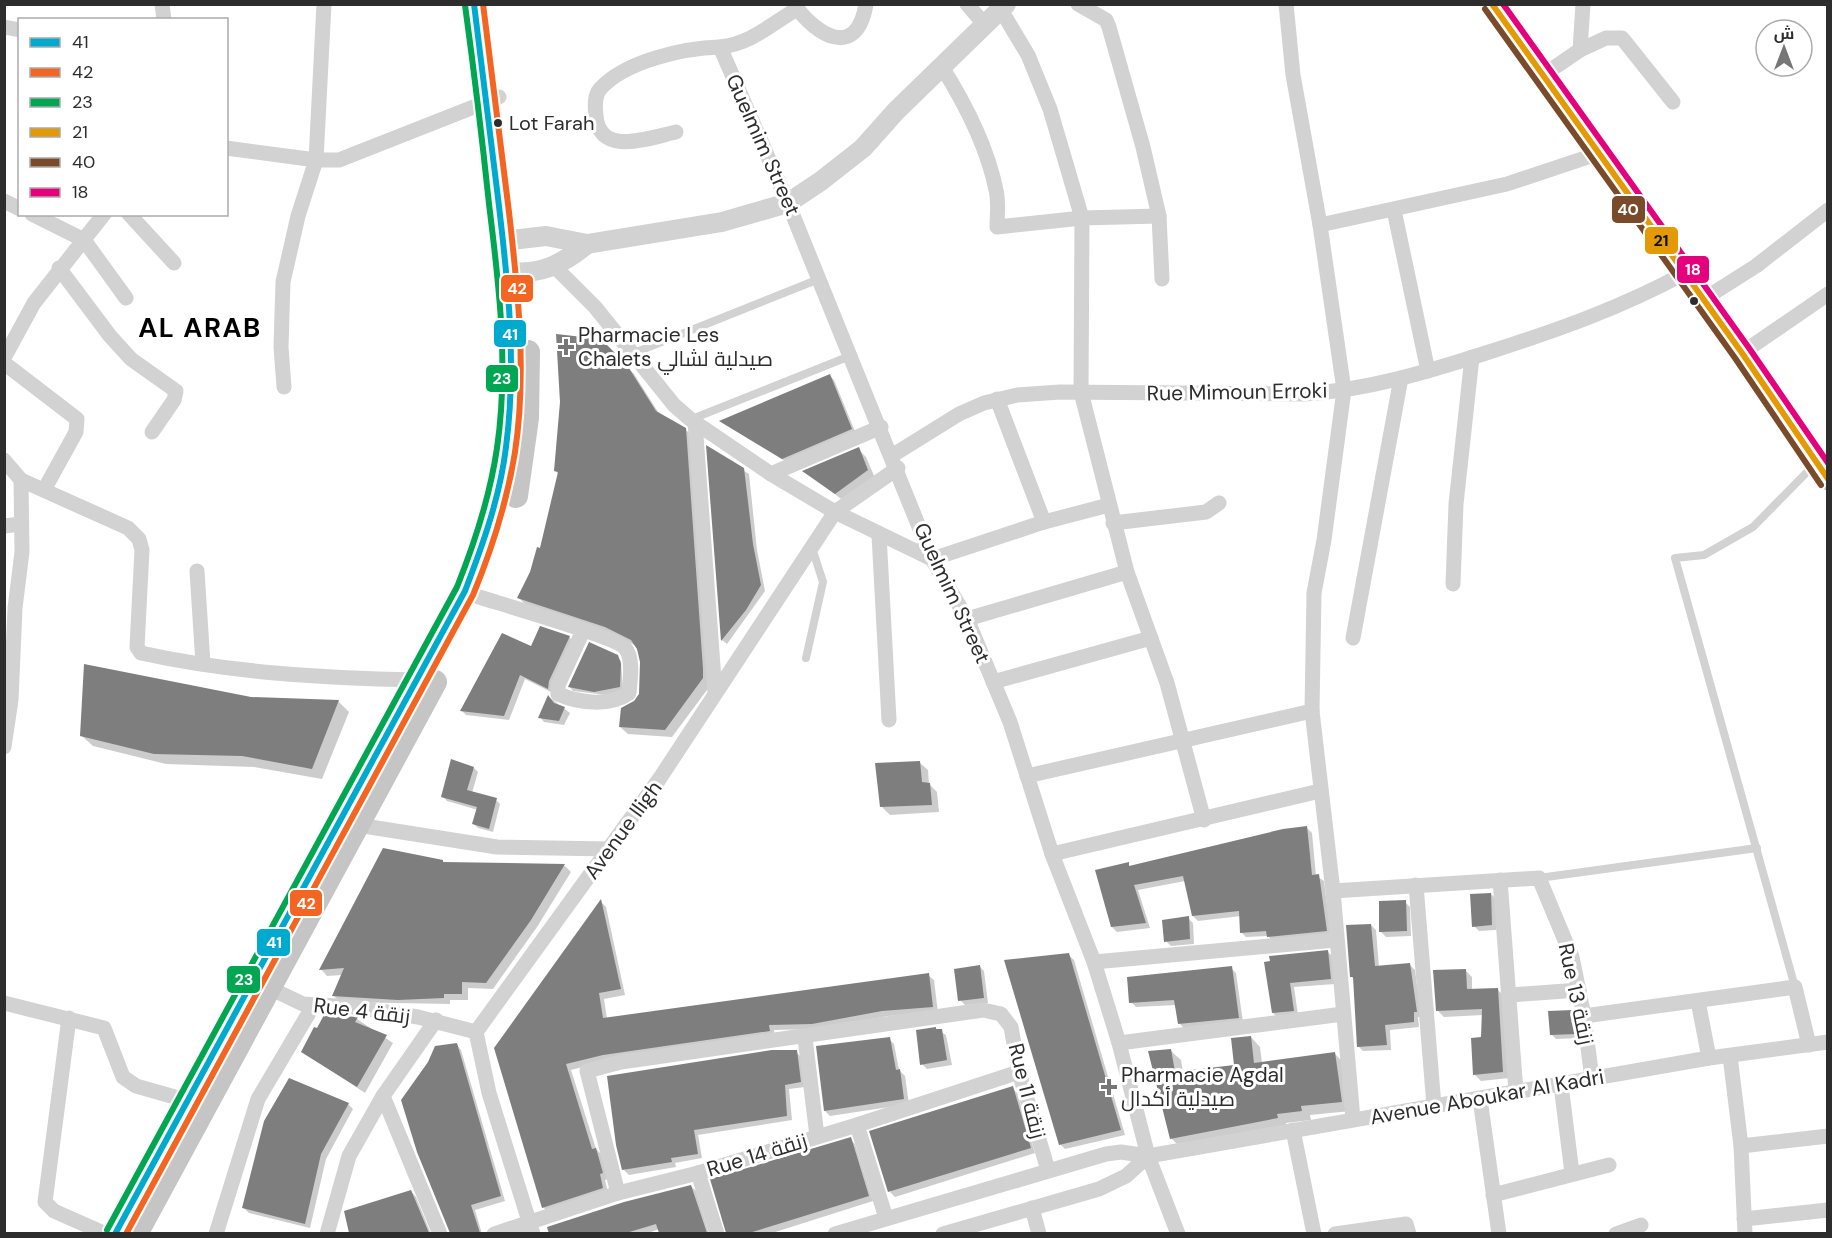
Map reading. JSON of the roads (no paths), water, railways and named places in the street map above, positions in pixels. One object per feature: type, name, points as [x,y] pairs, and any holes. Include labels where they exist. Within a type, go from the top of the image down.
[{"type":"main road","points":[[136,1233],[261,983],[349,823],[479,597],[504,537],[518,489],[530,392],[493,99],[474,4]]},
{"type":"main road","points":[[489,4],[493,99]]},
{"type":"main road","points":[[1492,4],[1597,154],[1824,466]]},
{"type":"main road","points":[[349,823],[417,680],[478,561],[502,481],[514,372],[515,273]]},
{"type":"main road","points":[[115,1233],[189,1101],[261,983]]},
{"type":"street","points":[[284,387],[281,347],[283,282],[298,216],[316,160],[324,4]]},
{"type":"street","points":[[796,7],[806,20],[832,39],[846,39],[855,32],[864,15],[866,4]]},
{"type":"street","points":[[967,4],[985,25]]},
{"type":"street","points":[[1078,4],[1106,20],[1109,27],[1143,147],[1159,216],[1162,279]]},
{"type":"street","points":[[1286,4],[1293,75],[1320,225],[1344,390],[1324,540],[1314,593],[1312,711],[1333,891],[1353,1119]]},
{"type":"street","points":[[1580,50],[1583,4]]},
{"type":"street","name":"Guelmim Street","points":[[796,7],[758,36],[735,46],[720,47],[820,279],[932,558],[967,619],[1010,722],[1052,854],[1094,962],[1119,1043],[1148,1156],[1178,1233]]},
{"type":"street","points":[[511,239],[562,237],[587,244],[722,222],[788,203],[821,182],[863,148],[1004,7],[1028,55],[1050,109],[1082,218],[1081,392],[1108,505],[1127,572],[1167,683],[1204,820]]},
{"type":"street","points":[[1542,76],[1580,50],[1606,38],[1622,38],[1673,102]]},
{"type":"street","points":[[676,132],[639,141],[614,140],[604,137],[598,130],[595,99],[600,90],[623,73],[660,56],[696,47],[720,47]]},
{"type":"street","points":[[942,67],[967,107],[979,137],[996,191],[998,227],[1082,218],[1159,216]]},
{"type":"street","points":[[228,148],[316,160],[339,160],[493,99]]},
{"type":"street","points":[[1320,225],[1507,184],[1597,154]]},
{"type":"street","points":[[4,201],[18,208]]},
{"type":"street","points":[[1394,210],[1428,371]]},
{"type":"street","points":[[1704,299],[1756,267],[1827,210]]},
{"type":"street","points":[[36,216],[84,240],[126,298]]},
{"type":"street","points":[[4,358],[24,317],[59,268],[102,216]]},
{"type":"street","points":[[131,216],[174,263]]},
{"type":"street","points":[[515,273],[555,267],[587,244]]},
{"type":"street","points":[[555,267],[595,307],[660,387],[692,421],[771,474],[835,512],[879,535],[932,558],[1044,522],[1108,505]]},
{"type":"street","points":[[59,268],[124,351],[142,369],[176,391],[174,400],[152,432]]},
{"type":"street","name":"Rue Mimoun Erroki","points":[[895,461],[959,414],[997,399],[1039,393],[1266,395],[1344,390],[1428,371],[1569,326],[1616,308],[1684,273]]},
{"type":"street","points":[[1742,353],[1827,294]]},
{"type":"street","points":[[1454,584],[1456,504],[1472,357]]},
{"type":"street","points":[[4,363],[77,419],[76,432],[44,489]]},
{"type":"street","points":[[1353,638],[1401,378]]},
{"type":"street","points":[[997,399],[1044,522]]},
{"type":"street","points":[[692,421],[715,693]]},
{"type":"street","points":[[771,474],[881,427]]},
{"type":"street","points":[[4,460],[21,480],[128,528],[139,538],[142,550],[138,651],[203,664],[316,676],[417,680]]},
{"type":"street","name":"Avenue Iligh","points":[[476,1032],[660,778],[835,512],[895,461]]},
{"type":"street","points":[[4,747],[11,700],[8,662],[10,607],[21,566],[21,480]]},
{"type":"street","points":[[1113,523],[1206,512],[1219,503]]},
{"type":"street","points":[[4,526],[21,524]]},
{"type":"street","points":[[879,535],[889,720]]},
{"type":"street","points":[[197,571],[203,664]]},
{"type":"street","points":[[967,619],[1127,572]]},
{"type":"street","points":[[479,597],[615,641],[624,646],[629,655],[629,693],[619,700],[594,702],[572,700],[558,694],[558,685],[583,631]]},
{"type":"street","points":[[993,682],[1151,638]]},
{"type":"street","points":[[1027,776],[1312,711]]},
{"type":"street","points":[[1052,854],[1320,791]]},
{"type":"street","points":[[349,823],[497,847],[610,849]]},
{"type":"street","points":[[1333,891],[1539,878]]},
{"type":"street","name":"Rue 13 زنقة","points":[[1539,878],[1572,957],[1584,1016],[1592,1079]]},
{"type":"street","points":[[1500,880],[1516,1092]]},
{"type":"street","points":[[1416,885],[1434,1106]]},
{"type":"street","points":[[1094,962],[1336,940]]},
{"type":"street","name":"Rue 4 زنقة","points":[[261,983],[303,1004],[354,1007],[436,1020],[476,1032]]},
{"type":"street","points":[[1584,1016],[1795,987],[1809,1045]]},
{"type":"street","points":[[1510,995],[1579,990]]},
{"type":"street","points":[[1698,1001],[1709,1058]]},
{"type":"street","points":[[4,1003],[104,1028],[109,1033],[120,1072],[129,1082],[189,1101]]},
{"type":"street","points":[[219,1233],[258,1100],[314,1006]]},
{"type":"street","name":"Rue 11 زنقة","points":[[805,1038],[983,1010],[1001,1014],[1011,1027],[1019,1072],[1048,1170]]},
{"type":"street","points":[[1119,1043],[1343,1014]]},
{"type":"street","points":[[69,1018],[45,1202],[54,1211],[106,1233]]},
{"type":"street","points":[[327,1233],[349,1156],[383,1096],[436,1020]]},
{"type":"street","points":[[476,1032],[489,1093],[531,1228]]},
{"type":"street","points":[[618,1193],[587,1071],[621,1062],[805,1038],[817,1136]]},
{"type":"street","name":"Avenue Aboukar Al Kadri","points":[[835,1233],[1106,1154],[1121,1152],[1148,1156],[1709,1058],[1827,1042]]},
{"type":"street","points":[[1730,1056],[1741,1146],[1744,1226],[1827,1210]]},
{"type":"street","name":"Rue 14 زنقة","points":[[494,1233],[531,1228],[618,1193],[698,1173],[857,1125],[1019,1072]]},
{"type":"street","points":[[1561,1085],[1572,1173]]},
{"type":"street","points":[[383,1096],[440,1233]]},
{"type":"street","points":[[1480,1099],[1499,1233]]},
{"type":"street","points":[[857,1125],[886,1218]]},
{"type":"street","points":[[1293,1130],[1314,1233]]},
{"type":"street","points":[[1741,1146],[1827,1136]]},
{"type":"street","name":"Avenue Aboukar Al Kadri","points":[[943,1233],[1113,1183],[1137,1167],[1148,1156]]},
{"type":"street","points":[[1492,1195],[1609,1165]]},
{"type":"street","points":[[698,1173],[717,1233]]},
{"type":"street","points":[[1032,1208],[1039,1233]]},
{"type":"street","points":[[1335,1233],[1406,1224],[1409,1233]]},
{"type":"street","points":[[1616,1233],[1641,1225]]},
{"type":"lane","points":[[634,353],[820,279]]},
{"type":"lane","points":[[692,421],[851,355]]},
{"type":"lane","points":[[1795,987],[1675,558],[1704,555],[1753,527],[1824,466]]},
{"type":"lane","points":[[806,658],[823,582],[812,546]]},
{"type":"lane","points":[[1539,878],[1757,848]]},
{"type":"place","name":"Lot Farah","points":[[498,123]]},
{"type":"place","name":"Pharmacie Les Chalets صيدلية لشالي","points":[[566,347]]},
{"type":"place","name":"Pharmacie Agdal صيدلية أكدال","points":[[1109,1087]]},
{"type":"district","name":"AL ARAB","points":[[200,328]]}]
